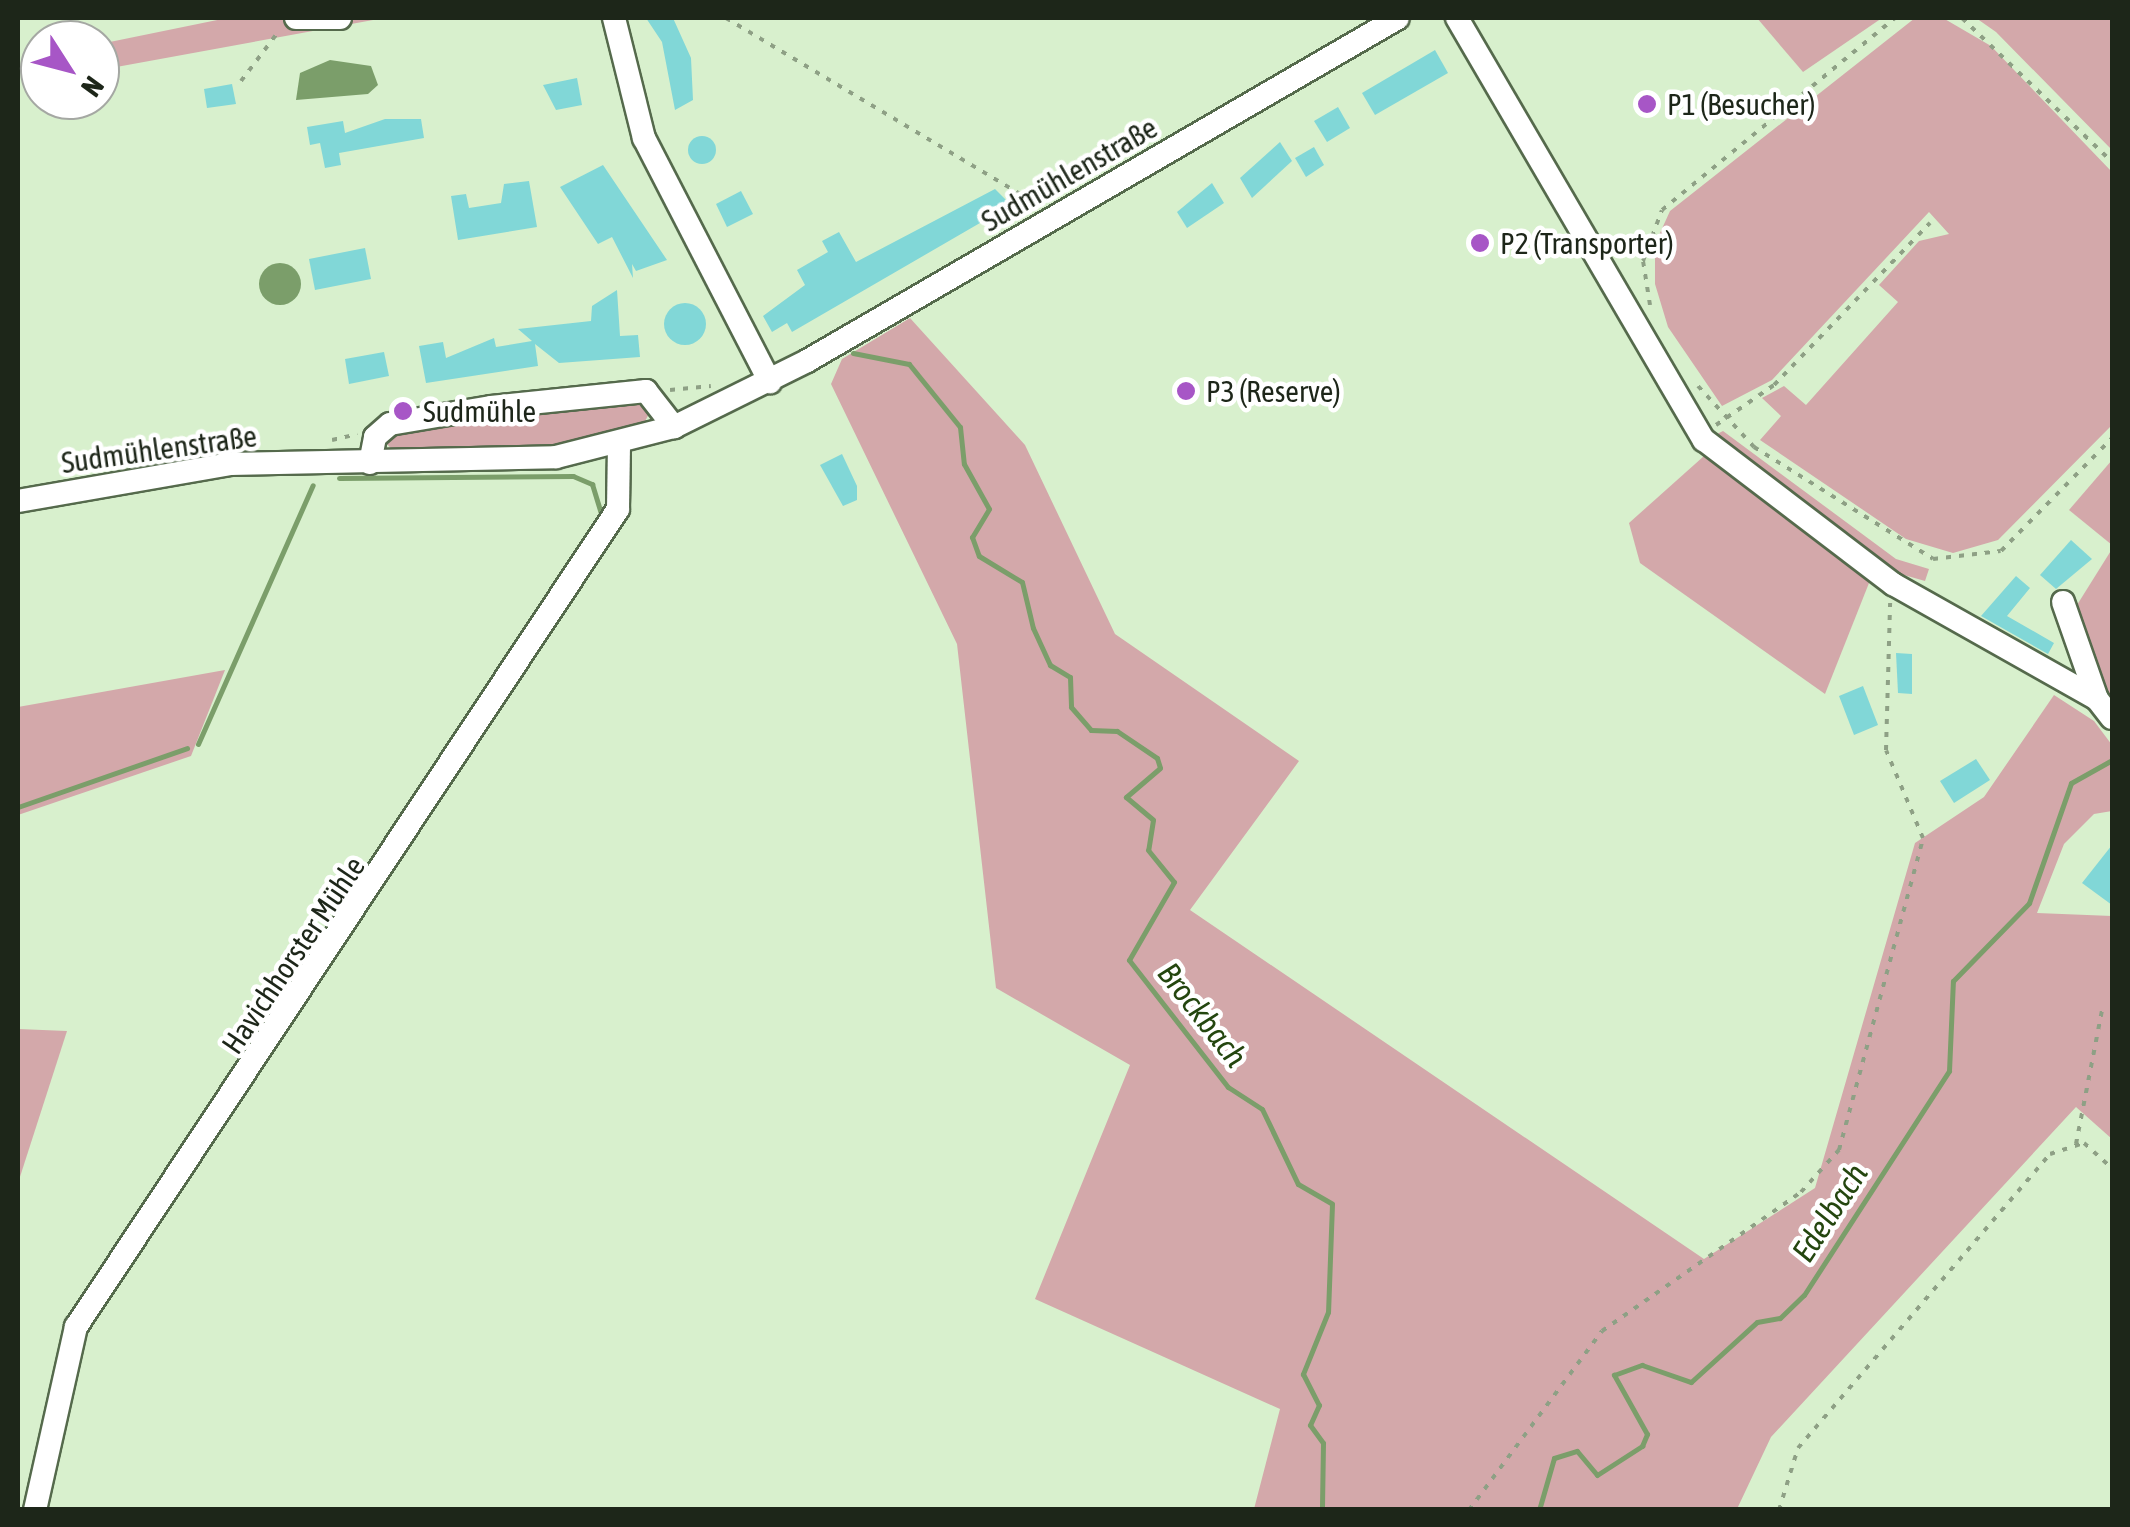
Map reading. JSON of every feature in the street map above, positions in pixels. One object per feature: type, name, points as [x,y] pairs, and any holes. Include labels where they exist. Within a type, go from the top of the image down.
[{"type":"street","points":[[297,21],[340,18]]},
{"type":"street","points":[[614,18],[644,138],[770,382]]},
{"type":"street","name":"Sudmühlenstraße","points":[[18,502],[229,464],[532,460],[619,444],[674,426],[770,382],[1398,18]]},
{"type":"street","points":[[1458,18],[1704,440],[1893,584],[2096,699],[2112,718]]},
{"type":"street","points":[[370,463],[375,437],[405,420],[646,392],[674,426]]},
{"type":"street","name":"Havichhorster Mühle","points":[[35,1510],[76,1327],[491,713],[618,509],[619,444]]},
{"type":"street","points":[[2063,602],[2096,699]]},
{"type":"path","points":[[726,18],[1038,204],[1050,220]]},
{"type":"path","points":[[1651,308],[1643,261],[1662,210],[1895,18]]},
{"type":"path","points":[[1962,18],[2112,162]]},
{"type":"path","points":[[241,81],[268,34],[297,21]]},
{"type":"path","points":[[1704,440],[1723,416],[1774,386],[1930,224]]},
{"type":"path","points":[[1690,376],[1723,416],[1899,546],[1962,562],[2026,534],[2112,438]]},
{"type":"path","points":[[646,392],[730,384]]},
{"type":"path","points":[[1469,1510],[1602,1331],[1801,1192],[1839,1150],[1923,838],[1886,750],[1893,584]]},
{"type":"path","points":[[1779,1510],[1798,1448],[2024,1181],[2076,1144],[2103,1005]]},
{"type":"path","points":[[2076,1144],[2112,1168]]},
{"type":"shaded area","points":[[227,18],[384,18],[120,66],[120,40]]},
{"type":"shaded area","points":[[1757,18],[1882,18],[1803,72]]},
{"type":"shaded area","points":[[1915,18],[1943,18],[1991,46],[2112,172],[2112,425],[1998,540],[1953,553],[1906,539],[1760,440],[1781,416],[1762,398],[1784,386],[1806,405],[1898,302],[1879,285],[1919,241],[1949,234],[1929,212],[1772,380],[1722,406],[1668,327],[1655,284],[1655,244],[1670,211]]},
{"type":"shaded area","points":[[1976,18],[2112,18],[2112,150],[1996,32]]},
{"type":"shaded area","points":[[330,60],[371,66],[378,85],[368,94],[296,100],[300,73]]},
{"type":"shaded area","points":[[280,263],[295,269],[301,284],[295,299],[280,305],[265,299],[259,284],[265,269]]},
{"type":"shaded area","points":[[910,318],[1025,445],[1115,634],[1299,761],[1190,910],[1704,1259],[1815,1188],[1915,843],[1984,797],[2054,695],[2094,721],[2112,745],[2112,811],[2094,814],[2064,844],[2037,913],[2112,916],[2112,1139],[2076,1107],[1771,1437],[1737,1509],[1254,1509],[1280,1409],[1035,1299],[1130,1065],[996,988],[957,644],[831,384],[842,359]]},
{"type":"shaded area","points":[[638,400],[652,408],[642,427],[533,452],[396,454],[386,443],[406,426]]},
{"type":"shaded area","points":[[1723,431],[1896,559],[1929,569],[1925,581],[1897,573],[1715,435]]},
{"type":"shaded area","points":[[1704,456],[1871,578],[1825,694],[1640,563],[1629,523]]},
{"type":"shaded area","points":[[2112,460],[2112,545],[2069,510]]},
{"type":"shaded area","points":[[2112,549],[2112,702],[2084,651],[2077,605]]},
{"type":"shaded area","points":[[225,670],[191,756],[18,815],[18,707]]},
{"type":"shaded area","points":[[18,1029],[67,1031],[18,1183]]},
{"type":"building","points":[[646,18],[673,18],[691,58],[693,100],[675,110],[662,42]]},
{"type":"building","points":[[1435,50],[1448,73],[1375,115],[1362,93]]},
{"type":"building","points":[[577,78],[582,105],[556,110],[543,85]]},
{"type":"building","points":[[232,84],[236,104],[207,108],[204,89]]},
{"type":"building","points":[[1338,107],[1350,128],[1327,142],[1314,121]]},
{"type":"building","points":[[385,119],[421,119],[424,138],[339,153],[341,165],[325,168],[320,143],[310,145],[307,127],[343,121],[345,133]]},
{"type":"building","points":[[702,136],[712,140],[716,150],[712,160],[702,164],[692,160],[688,150],[692,140]]},
{"type":"building","points":[[1280,142],[1292,161],[1252,198],[1240,178]]},
{"type":"building","points":[[1314,147],[1324,165],[1306,177],[1295,158]]},
{"type":"building","points":[[603,165],[667,260],[636,271],[632,264],[633,278],[612,237],[598,244],[560,187]]},
{"type":"building","points":[[529,181],[537,227],[458,240],[451,196],[466,194],[469,208],[501,203],[504,184]]},
{"type":"building","points":[[1212,183],[1224,203],[1187,228],[1177,212]]},
{"type":"building","points":[[995,189],[1011,205],[792,332],[787,323],[772,332],[763,316],[805,285],[797,270],[828,252],[822,241],[839,232],[856,262]]},
{"type":"building","points":[[741,191],[753,214],[727,227],[716,204]]},
{"type":"building","points":[[365,248],[371,279],[315,290],[309,259]]},
{"type":"building","points":[[617,290],[620,336],[638,335],[640,357],[559,363],[535,344],[538,366],[426,383],[419,346],[443,342],[446,358],[494,338],[496,347],[532,341],[518,329],[591,321],[592,306]]},
{"type":"building","points":[[685,303],[700,309],[706,324],[700,339],[685,345],[670,339],[664,324],[670,309]]},
{"type":"building","points":[[384,352],[389,376],[349,384],[345,359]]},
{"type":"building","points":[[842,454],[857,486],[857,500],[843,506],[820,465]]},
{"type":"building","points":[[2071,540],[2092,559],[2056,589],[2040,575]]},
{"type":"building","points":[[2016,576],[2030,588],[2007,616],[2054,643],[2048,654],[1981,616]]},
{"type":"building","points":[[1896,653],[1912,654],[1912,694],[1898,693]]},
{"type":"building","points":[[1863,686],[1878,725],[1854,735],[1839,696]]},
{"type":"building","points":[[1976,759],[1990,780],[1954,803],[1940,781]]},
{"type":"building","points":[[2112,845],[2112,905],[2082,883]]},
{"type":"waterway","name":"Brockbach","points":[[853,353],[909,364],[960,427],[964,464],[989,509],[972,537],[979,556],[1022,582],[1033,628],[1050,665],[1070,677],[1071,707],[1091,730],[1117,731],[1157,758],[1160,768],[1126,797],[1153,820],[1148,850],[1174,882],[1129,960],[1228,1087],[1262,1109],[1298,1184],[1332,1204],[1328,1312],[1303,1374],[1319,1405],[1310,1425],[1323,1443],[1322,1510]]},
{"type":"waterway","points":[[339,478],[573,476],[592,484],[602,516]]},
{"type":"waterway","points":[[198,744],[313,485]]},
{"type":"waterway","points":[[18,807],[187,748]]},
{"type":"waterway","name":"Edelbach","points":[[1539,1510],[1554,1458],[1577,1451],[1597,1475],[1642,1446],[1647,1434],[1614,1375],[1642,1365],[1691,1382],[1757,1322],[1780,1318],[1804,1295],[1949,1071],[1953,981],[2029,903],[2071,783],[2112,760]]},
{"type":"place","name":"P1 (Besucher)","points":[[1647,104]]},
{"type":"place","name":"P2 (Transporter)","points":[[1480,243]]},
{"type":"place","name":"P3 (Reserve)","points":[[1186,391]]},
{"type":"place","name":"Sudmühle","points":[[403,411]]}]
